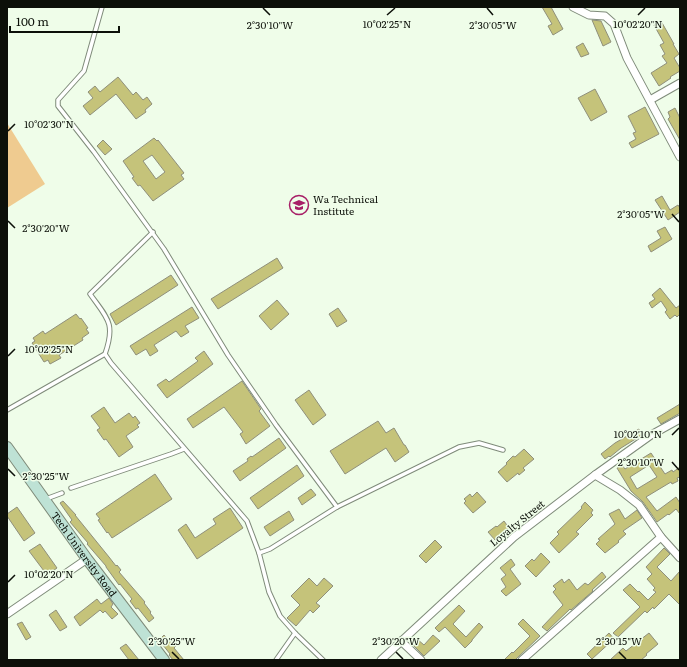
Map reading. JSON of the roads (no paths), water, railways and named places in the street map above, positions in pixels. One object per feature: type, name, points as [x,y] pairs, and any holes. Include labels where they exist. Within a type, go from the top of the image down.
[{"type":"street","points":[[573,7],[589,15],[606,16],[614,24],[627,58],[680,157]]},
{"type":"street","points":[[650,100],[680,83]]},
{"type":"street","name":"Loyalty Street","points":[[381,660],[514,537],[595,474],[651,435],[680,419]]},
{"type":"street","name":"Tech University Road","points":[[7,447],[86,558],[164,660]]},
{"type":"street","points":[[595,474],[620,490],[638,506],[661,537],[680,558]]},
{"type":"street","points":[[522,660],[661,537]]},
{"type":"street","points":[[7,614],[86,558]]},
{"type":"street","points":[[401,641],[421,660]]},
{"type":"lane","points":[[102,7],[84,71],[58,100],[58,106],[153,232],[228,355],[276,425],[338,508]]},
{"type":"lane","points":[[7,410],[105,354],[109,344],[110,325],[106,316],[90,294],[153,232]]},
{"type":"lane","points":[[105,354],[111,363],[246,521],[259,554],[269,592],[280,616],[323,660]]},
{"type":"lane","points":[[259,554],[270,549],[338,508],[460,447],[479,443],[503,450]]},
{"type":"lane","points":[[71,488],[171,454],[184,448]]},
{"type":"lane","points":[[45,499],[62,493]]},
{"type":"lane","points":[[276,660],[295,633]]},
{"type":"place","name":"Wa Technical Institute","points":[[299,205]]}]
